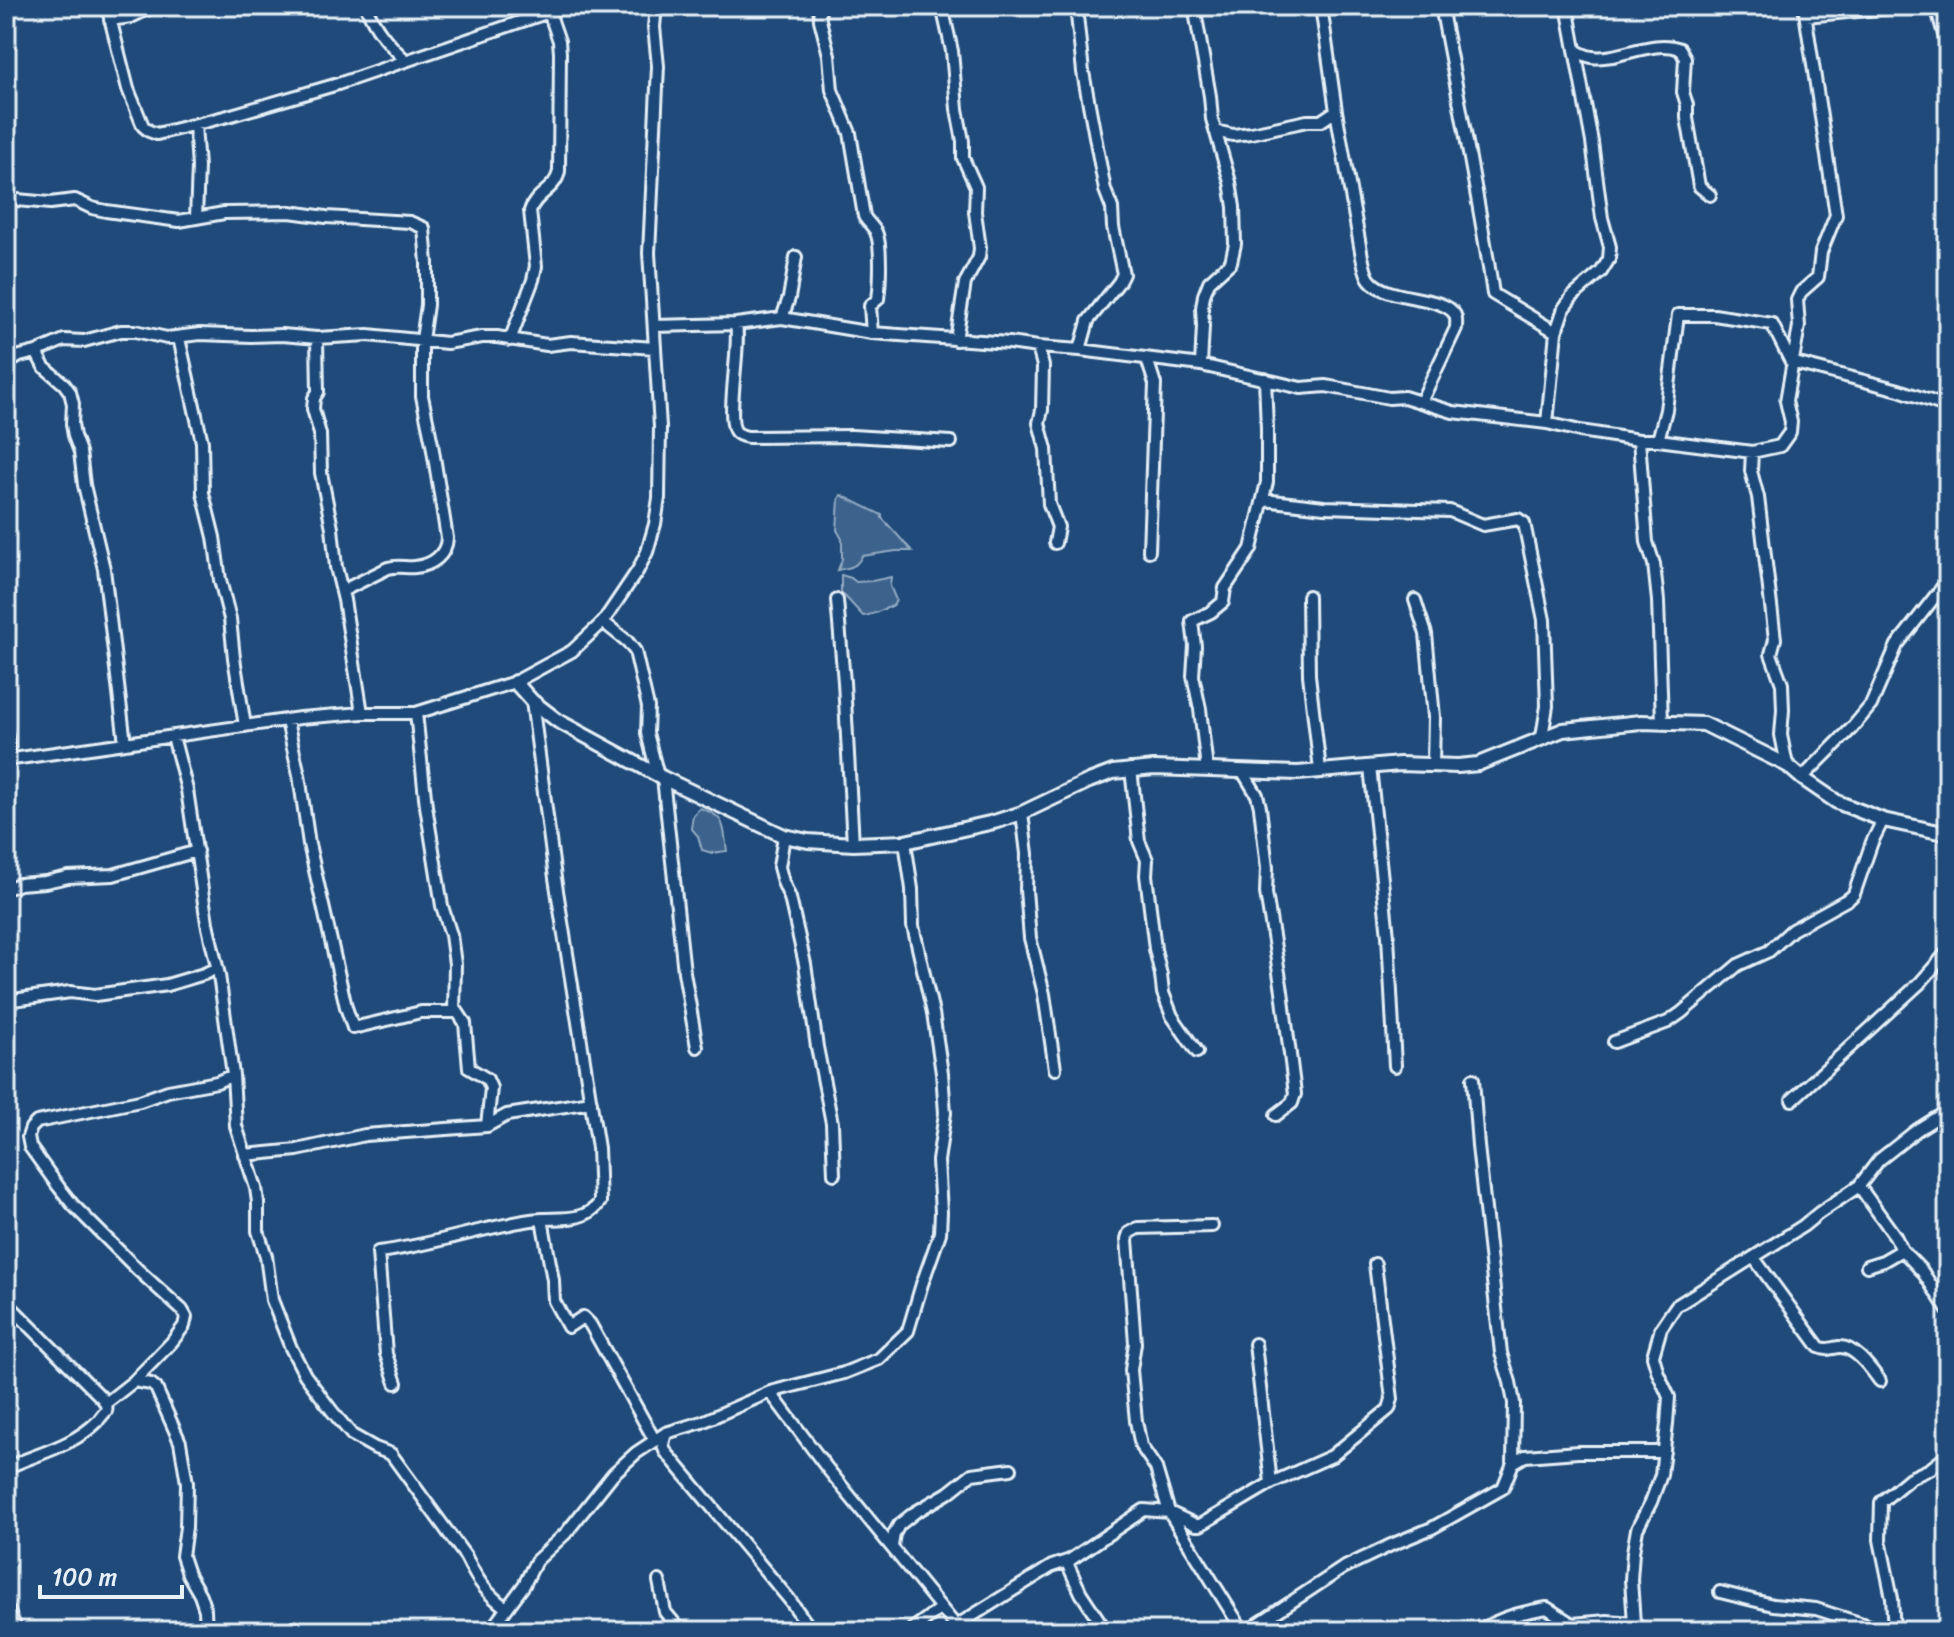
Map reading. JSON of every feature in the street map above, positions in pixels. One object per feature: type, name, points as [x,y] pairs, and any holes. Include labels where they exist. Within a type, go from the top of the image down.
[{"type":"street","points":[[107,6],[128,89],[143,126],[157,134],[338,84],[554,9],[560,53],[559,171],[553,186],[532,204],[530,211],[536,266],[510,340]]},
{"type":"street","points":[[110,20],[141,14],[154,6]]},
{"type":"street","points":[[366,6],[383,38],[405,60]]},
{"type":"street","points":[[6,731],[8,760],[287,721],[362,713],[416,713],[515,682],[572,651],[603,622],[647,552],[659,498],[660,427],[649,253],[658,66],[654,27],[656,6]]},
{"type":"street","points":[[819,6],[832,90],[850,133],[864,216],[878,238],[880,279],[878,299],[870,306],[872,333]]},
{"type":"street","points":[[942,6],[952,51],[963,158],[976,187],[975,212],[980,248],[979,257],[965,283],[956,340]]},
{"type":"street","points":[[1076,6],[1083,72],[1123,274],[1088,321],[1080,350]]},
{"type":"street","points":[[1194,6],[1212,119],[1230,182],[1235,244],[1231,262],[1209,282],[1204,295],[1201,365]]},
{"type":"street","points":[[1321,6],[1336,111],[1367,278],[1387,292],[1437,304],[1456,317],[1456,328],[1421,402]]},
{"type":"street","points":[[1441,6],[1493,294],[1556,332]]},
{"type":"street","points":[[1547,423],[1556,332],[1564,308],[1601,272],[1609,259],[1610,247],[1602,218],[1592,142],[1567,6]]},
{"type":"street","points":[[654,326],[736,324],[782,318],[872,333],[1009,343],[1201,365],[1301,388],[1326,386],[1389,398],[1404,397],[1453,412],[1547,423],[1639,440],[1752,452],[1780,446],[1790,432],[1786,401],[1799,326],[1797,300],[1801,292],[1818,277],[1821,252],[1836,215],[1805,11],[1909,6]]},
{"type":"street","points":[[1936,6],[1948,49]]},
{"type":"street","points":[[1575,50],[1595,58],[1644,48],[1671,46],[1680,49],[1685,58],[1683,92],[1699,186],[1710,195]]},
{"type":"street","points":[[1321,121],[1336,111]]},
{"type":"street","points":[[1215,131],[1233,135],[1321,121],[1342,137]]},
{"type":"street","points":[[195,125],[198,167],[196,218]]},
{"type":"street","points":[[6,199],[50,203],[75,200],[92,208],[159,220],[179,221],[224,213],[290,212],[410,222],[424,228],[427,305],[422,396],[447,547],[437,559],[427,564],[388,568],[342,591]]},
{"type":"street","points":[[782,318],[796,257]]},
{"type":"street","points":[[1658,440],[1666,410],[1678,315],[1714,315],[1772,324],[1791,362],[1899,390],[1948,407]]},
{"type":"street","points":[[736,324],[733,428],[740,435],[866,436],[951,442]]},
{"type":"street","points":[[6,364],[64,340],[84,341],[121,331],[167,338],[200,334],[317,338],[368,335],[426,337],[447,343],[497,337],[547,345],[571,342],[654,348]]},
{"type":"street","points":[[179,338],[202,442],[203,493],[230,619],[245,726]]},
{"type":"street","points":[[317,338],[318,392],[313,409],[320,434],[321,473],[362,713]]},
{"type":"street","points":[[1038,347],[1043,366],[1039,423],[1046,449],[1049,504],[1058,527],[1055,543]]},
{"type":"street","points":[[36,352],[44,367],[70,392],[73,404],[74,436],[104,569],[125,743]]},
{"type":"street","points":[[1147,359],[1155,384],[1149,551]]},
{"type":"street","points":[[1207,769],[1193,676],[1195,646],[1192,621],[1223,602],[1225,588],[1251,549],[1267,482],[1265,379]]},
{"type":"street","points":[[1639,440],[1647,542],[1654,564],[1658,601],[1662,722]]},
{"type":"street","points":[[1752,452],[1751,471],[1758,497],[1775,639],[1771,654],[1782,684],[1781,735],[1787,765]]},
{"type":"street","points":[[1264,500],[1324,507],[1450,511],[1483,525],[1522,521],[1544,620],[1547,706],[1542,737]]},
{"type":"street","points":[[1802,778],[1871,705],[1897,645],[1948,580]]},
{"type":"street","points":[[1308,596],[1309,675],[1320,770]]},
{"type":"street","points":[[837,600],[853,844]]},
{"type":"street","points":[[1415,600],[1426,634],[1434,717],[1433,766]]},
{"type":"street","points":[[603,622],[627,641],[639,663],[648,707],[647,733],[660,777],[684,972],[697,1047]]},
{"type":"street","points":[[515,682],[532,701],[558,721],[660,777],[784,836],[808,841],[853,844],[905,842],[1022,813],[1089,781],[1131,769],[1298,773],[1400,764],[1478,764],[1563,730],[1641,722],[1704,724],[1787,765],[1837,802],[1883,820],[1948,834]]},
{"type":"street","points":[[396,1383],[386,1354],[378,1252],[484,1229],[587,1215],[600,1202],[598,1148],[555,878],[532,701]]},
{"type":"street","points":[[416,713],[426,806],[455,964],[454,1012]]},
{"type":"street","points":[[287,721],[313,859],[353,1028],[421,1012],[457,1011],[465,1023],[469,1068],[487,1079],[491,1088],[487,1126]]},
{"type":"street","points":[[173,736],[187,790],[217,968],[233,1075],[236,1126],[258,1202],[258,1231],[266,1256],[272,1300],[305,1375],[352,1435],[391,1454],[466,1557],[489,1595],[506,1608]]},
{"type":"street","points":[[1370,767],[1388,936],[1395,1066]]},
{"type":"street","points":[[1131,769],[1139,841],[1147,860],[1146,875],[1163,993],[1172,1016],[1197,1052]]},
{"type":"street","points":[[1243,772],[1257,795],[1260,807],[1267,868],[1266,893],[1295,1094],[1292,1103],[1276,1115]]},
{"type":"street","points":[[1022,813],[1030,938],[1044,994],[1055,1069]]},
{"type":"street","points":[[1614,1042],[1668,1022],[1738,965],[1769,951],[1792,930],[1850,898],[1883,820]]},
{"type":"street","points":[[784,836],[779,867],[790,898],[805,964],[832,1123],[834,1174]]},
{"type":"street","points":[[495,1629],[536,1561],[566,1533],[622,1465],[666,1433],[702,1422],[770,1392],[844,1373],[879,1359],[903,1337],[911,1323],[940,1233],[938,1161],[945,1113],[933,1013],[913,926],[912,889],[905,842]]},
{"type":"street","points":[[6,889],[19,884],[68,877],[113,875],[197,851]]},
{"type":"street","points":[[1792,1100],[1920,983],[1948,951]]},
{"type":"street","points":[[6,1001],[70,992],[95,995],[167,985],[217,968]]},
{"type":"street","points":[[106,1403],[134,1381],[171,1343],[184,1326],[186,1317],[73,1205],[30,1147],[28,1137],[31,1128],[37,1122],[140,1101],[168,1091],[217,1082],[233,1075]]},
{"type":"street","points":[[1250,1631],[1343,1568],[1432,1528],[1503,1488],[1513,1463],[1514,1403],[1501,1353],[1473,1079]]},
{"type":"street","points":[[245,1155],[297,1150],[365,1135],[487,1126],[507,1115],[591,1102]]},
{"type":"street","points":[[1634,1623],[1631,1580],[1637,1529],[1661,1475],[1664,1452],[1669,1397],[1653,1356],[1661,1328],[1676,1306],[1754,1258],[1859,1186],[1879,1160],[1941,1115],[1948,1106]]},
{"type":"street","points":[[1859,1186],[1948,1311]]},
{"type":"street","points":[[542,1219],[554,1301],[568,1327],[583,1317],[590,1324],[655,1441]]},
{"type":"street","points":[[1212,1226],[1138,1228],[1129,1233],[1135,1343],[1131,1370],[1141,1446],[1156,1468],[1169,1512],[1243,1631]]},
{"type":"street","points":[[1867,1266],[1902,1250]]},
{"type":"street","points":[[1754,1258],[1819,1347],[1826,1350],[1843,1346],[1852,1350],[1880,1381]]},
{"type":"street","points":[[770,1392],[827,1468],[958,1629],[1052,1566],[1070,1560],[1144,1510],[1169,1512],[1200,1525],[1271,1483],[1332,1456],[1389,1409],[1392,1399],[1375,1264]]},
{"type":"street","points":[[6,1302],[106,1403],[106,1411],[77,1438],[6,1468]]},
{"type":"street","points":[[1255,1344],[1271,1483]]},
{"type":"street","points":[[134,1381],[156,1388],[180,1442],[187,1483],[182,1556],[205,1610],[206,1631]]},
{"type":"street","points":[[666,1433],[665,1451],[789,1599],[812,1631]]},
{"type":"street","points":[[1513,1463],[1525,1456],[1578,1452],[1664,1452]]},
{"type":"street","points":[[1894,1631],[1892,1598],[1880,1540],[1881,1502],[1910,1478],[1930,1469],[1948,1455]]},
{"type":"street","points":[[892,1546],[899,1525],[972,1474],[1011,1469]]},
{"type":"street","points":[[1070,1560],[1068,1565],[1081,1593],[1106,1631]]},
{"type":"street","points":[[659,1581],[665,1612],[681,1631]]},
{"type":"street","points":[[1720,1592],[1773,1605],[1816,1609],[1885,1631]]},
{"type":"street","points":[[6,1606],[17,1631]]},
{"type":"street","points":[[1480,1631],[1522,1612],[1547,1608],[1572,1624],[1607,1621],[1634,1623],[1644,1631]]},
{"type":"street","points":[[910,1631],[938,1610],[943,1611]]},
{"type":"shaded area","points":[[841,495],[882,515],[912,551],[862,556],[849,568],[838,570],[842,559],[842,539],[837,530]]},
{"type":"shaded area","points":[[841,575],[856,582],[891,577],[890,586],[896,600],[893,606],[863,616],[841,592]]},
{"type":"shaded area","points":[[700,808],[719,819],[724,829],[727,851],[712,853],[702,850],[698,836],[691,828],[693,815]]}]
